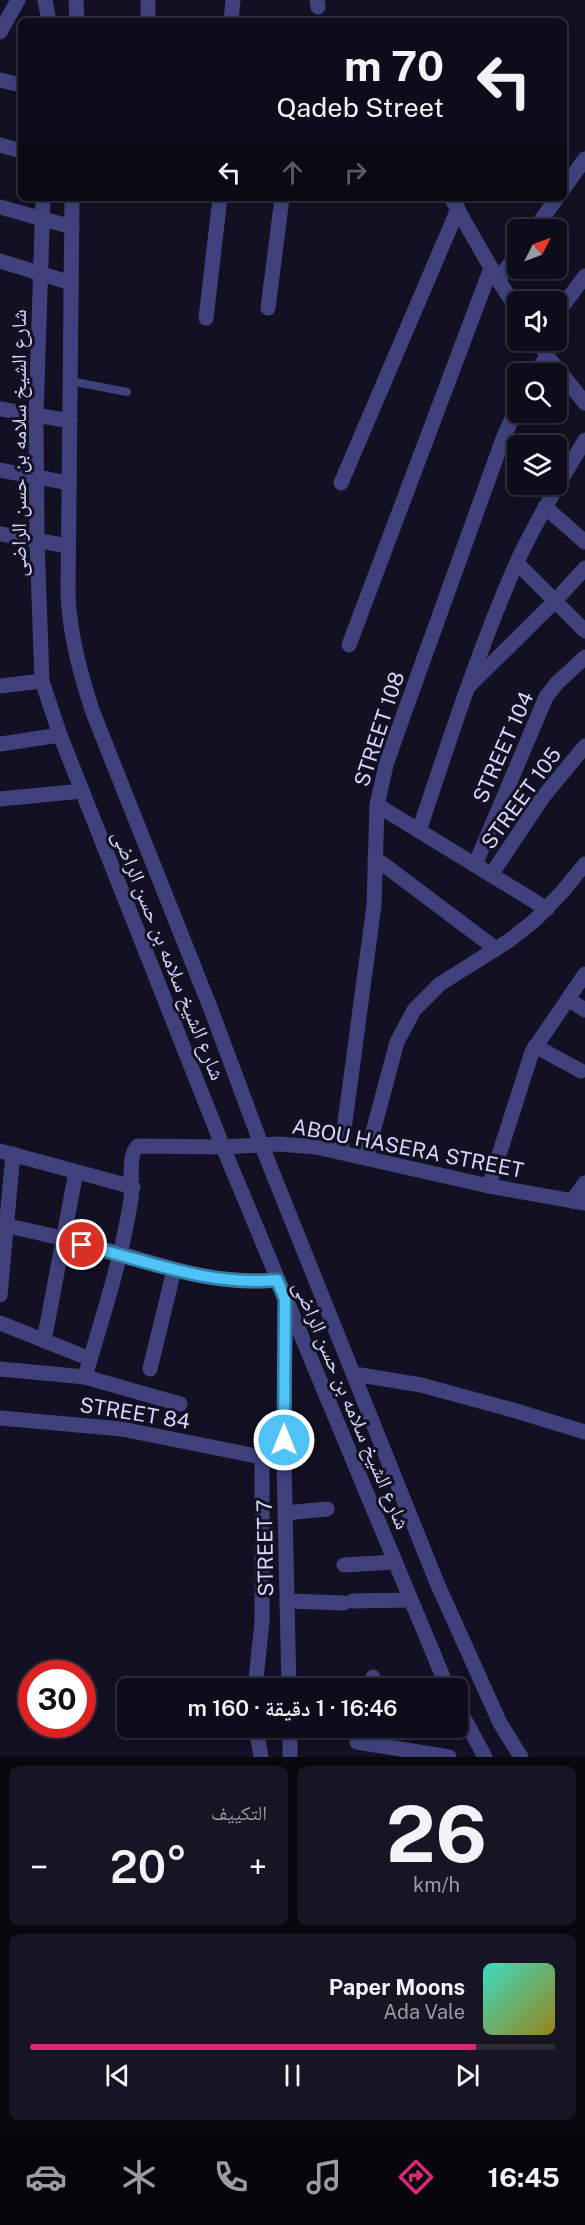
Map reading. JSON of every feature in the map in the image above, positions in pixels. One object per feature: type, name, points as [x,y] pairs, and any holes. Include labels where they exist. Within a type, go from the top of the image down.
[{"type":"street","points":[[0,32],[18,0]]},
{"type":"street","points":[[45,0],[48,18]]},
{"type":"street","points":[[76,0],[77,18]]},
{"type":"street","points":[[148,0],[148,18]]},
{"type":"street","points":[[231,18],[233,0]]},
{"type":"street","points":[[0,80],[18,84]]},
{"type":"street","points":[[0,145],[18,150]]},
{"type":"street","points":[[567,184],[585,159]]},
{"type":"street","name":"شارع الشيخ سلامه بن حسن الراضى","points":[[43,201],[36,415],[37,540],[42,681],[60,735],[223,1147],[443,1678]]},
{"type":"street","name":"شارع الشيخ سلامه بن حسن الراضى","points":[[72,201],[68,546],[69,622],[76,662],[92,710],[210,1007],[261,1144],[437,1583],[500,1723],[521,1757]]},
{"type":"street","points":[[206,318],[220,201]]},
{"type":"street","points":[[268,308],[282,201]]},
{"type":"street","points":[[542,219],[555,201]]},
{"type":"street","points":[[454,203],[507,294]]},
{"type":"street","points":[[341,483],[454,203]]},
{"type":"street","points":[[0,207],[72,227]]},
{"type":"street","points":[[0,261],[71,284]]},
{"type":"street","points":[[349,645],[494,274],[507,263]]},
{"type":"street","points":[[567,300],[585,276]]},
{"type":"street","points":[[544,351],[585,403]]},
{"type":"street","points":[[542,363],[547,356]]},
{"type":"street","points":[[0,409],[70,421]]},
{"type":"street","name":"STREET 108","points":[[341,1152],[374,905],[376,805],[386,765],[405,711],[511,423]]},
{"type":"street","points":[[419,831],[466,689],[517,563],[585,440]]},
{"type":"street","points":[[0,470],[69,483]]},
{"type":"street","points":[[546,507],[585,542]]},
{"type":"street","points":[[0,534],[68,546]]},
{"type":"street","points":[[517,563],[585,631]]},
{"type":"street","points":[[466,689],[585,568]]},
{"type":"street","name":"STREET 104","points":[[476,866],[546,697],[557,682],[585,657]]},
{"type":"street","points":[[0,686],[42,681]]},
{"type":"street","points":[[0,744],[60,735]]},
{"type":"street","name":"STREET 105","points":[[491,875],[543,797],[585,746]]},
{"type":"street","points":[[0,799],[82,790]]},
{"type":"street","points":[[376,805],[547,909]]},
{"type":"street","points":[[375,858],[496,949]]},
{"type":"street","points":[[366,1158],[397,1042],[407,1019],[430,992],[523,930],[547,909],[585,864]]},
{"type":"street","points":[[489,1186],[528,1060],[535,1046],[585,974]]},
{"type":"street","points":[[568,999],[585,1010]]},
{"type":"street","points":[[535,1046],[581,1071]]},
{"type":"street","name":"ABOU HASERA STREET","points":[[133,1187],[132,1155],[138,1146],[223,1147],[261,1144],[316,1147],[489,1186],[579,1202]]},
{"type":"street","points":[[0,1295],[6,1153],[133,1187],[119,1254],[85,1377]]},
{"type":"street","points":[[44,1341],[76,1172]]},
{"type":"street","points":[[579,1202],[585,1183]]},
{"type":"street","points":[[3,1226],[225,1281],[277,1280]]},
{"type":"street","points":[[150,1369],[174,1270]]},
{"type":"street","name":"STREET 7","points":[[285,1299],[284,1464],[289,1678]]},
{"type":"street","points":[[0,1323],[90,1359]]},
{"type":"street","points":[[0,1369],[85,1377],[180,1404]]},
{"type":"street","points":[[354,1374],[421,1385],[585,1432]]},
{"type":"street","name":"STREET 84","points":[[0,1418],[122,1429],[262,1457],[284,1464]]},
{"type":"street","points":[[256,1678],[262,1621],[262,1457]]},
{"type":"street","points":[[285,1513],[327,1509]]},
{"type":"street","points":[[344,1565],[394,1562]]},
{"type":"street","points":[[287,1601],[410,1600]]},
{"type":"street","points":[[468,1733],[485,1757]]},
{"type":"street","points":[[258,1738],[261,1757]]},
{"type":"street","points":[[290,1738],[290,1757]]},
{"type":"street","points":[[357,1742],[424,1755],[449,1757]]},
{"type":"lane","points":[[70,381],[127,392]]},
{"type":"route","points":[[82,1245],[191,1275],[225,1281],[277,1280],[285,1299],[284,1440]]}]
